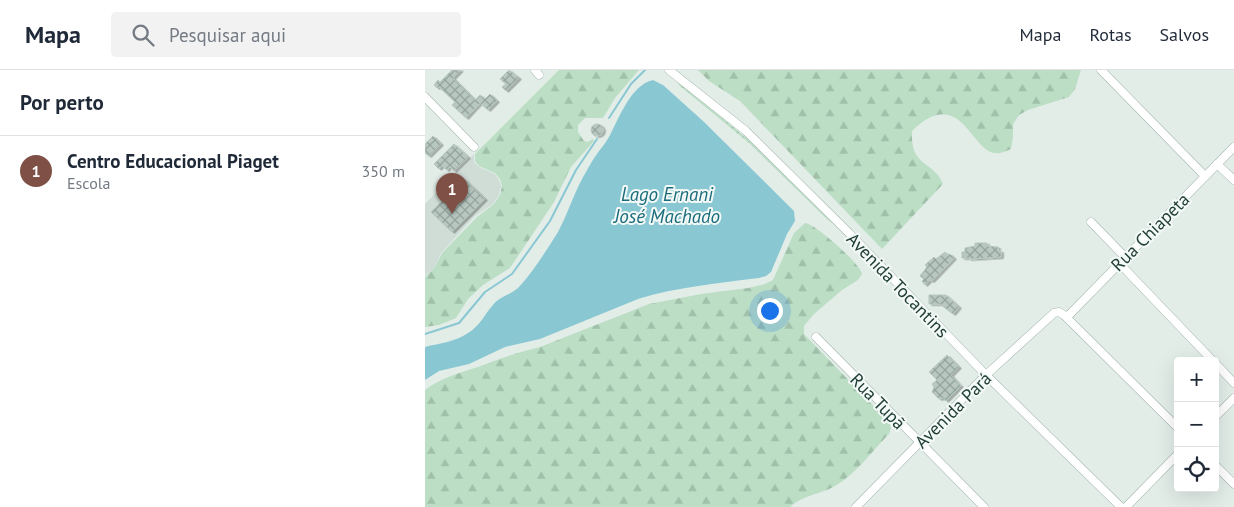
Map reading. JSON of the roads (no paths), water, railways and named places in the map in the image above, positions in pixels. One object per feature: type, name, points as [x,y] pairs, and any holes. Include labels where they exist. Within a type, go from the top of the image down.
[{"type":"street","name":"Avenida Tocantins","points":[[669,70],[746,131],[843,227],[986,376],[1121,507]]},
{"type":"street","points":[[1101,70],[1205,176]]},
{"type":"street","points":[[425,97],[474,147]]},
{"type":"street","name":"Rua Chiapeta","points":[[1067,317],[1234,147]]},
{"type":"street","points":[[1217,164],[1234,180]]},
{"type":"street","points":[[1091,222],[1125,257]]},
{"type":"street","points":[[1119,263],[1209,357]]},
{"type":"street","name":"Avenida Pará","points":[[855,507],[986,376],[1052,314],[1059,312],[1067,317]]},
{"type":"street","points":[[1067,317],[1174,424]]},
{"type":"street","name":"Rua Tupã","points":[[816,337],[984,507]]},
{"type":"street","points":[[1219,367],[1234,383]]},
{"type":"street","points":[[1219,413],[1234,398]]},
{"type":"street","points":[[1126,507],[1174,458]]},
{"type":"street","points":[[1219,469],[1234,484]]},
{"type":"water","name":"Lago Ernani José Machado","points":[[653,80],[663,85],[703,121],[794,211],[795,221],[787,234],[771,272],[759,278],[683,288],[638,299],[540,339],[505,347],[469,364],[439,371],[425,380],[425,347],[453,340],[468,333],[479,324],[495,302],[523,283],[558,232],[578,187],[632,95],[645,83]]},
{"type":"waterway","points":[[609,118],[631,84],[645,70]]},
{"type":"waterway","points":[[425,334],[459,323],[485,292],[512,274],[550,221],[576,170],[597,139]]},
{"type":"place","name":"Centro Educacional Piaget","points":[[452,214]]}]
